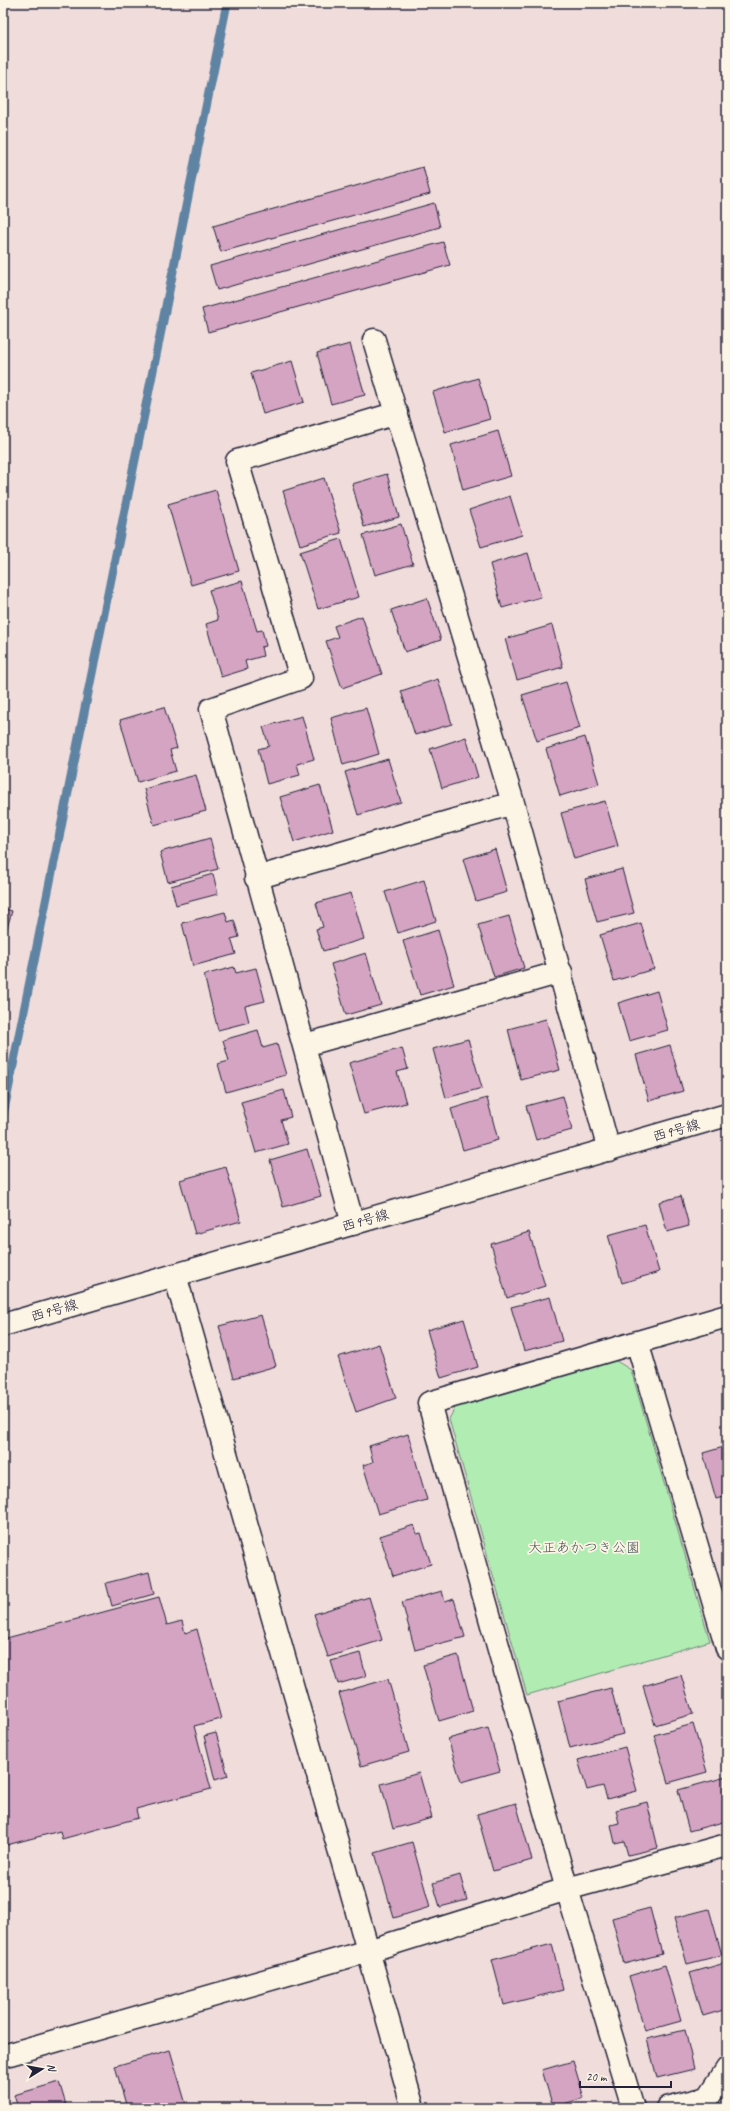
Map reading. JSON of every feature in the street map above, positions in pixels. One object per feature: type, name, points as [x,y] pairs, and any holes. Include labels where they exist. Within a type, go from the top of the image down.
[{"type":"street","points":[[374,340],[513,803],[609,1150]]},
{"type":"street","points":[[353,1224],[256,878],[211,709],[301,678],[238,461],[397,413]]},
{"type":"street","points":[[256,878],[513,803]]},
{"type":"street","points":[[304,1045],[561,972]]},
{"type":"street","name":"西9号線","points":[[3,1325],[727,1115]]},
{"type":"street","points":[[175,1275],[413,2108]]},
{"type":"street","points":[[633,2108],[567,1889],[429,1403],[727,1316]]},
{"type":"street","points":[[637,1342],[727,1648]]},
{"type":"street","points":[[3,2056],[368,1951],[567,1889],[727,1844]]},
{"type":"street","points":[[667,2108],[708,2098],[727,2068]]},
{"type":"green space","name":"大正あかつき公園","points":[[613,1359],[631,1370],[710,1641],[527,1695],[449,1419],[457,1404]]},
{"type":"building","points":[[423,167],[430,194],[221,252],[213,226]]},
{"type":"building","points":[[434,203],[440,227],[217,290],[210,266]]},
{"type":"building","points":[[443,242],[450,265],[208,332],[202,309]]},
{"type":"building","points":[[350,344],[365,395],[331,404],[317,353]]},
{"type":"building","points":[[292,361],[304,402],[263,414],[251,373]]},
{"type":"building","points":[[478,378],[490,419],[445,432],[433,392]]},
{"type":"building","points":[[498,431],[511,476],[463,490],[451,445]]},
{"type":"building","points":[[387,474],[399,517],[364,527],[352,484]]},
{"type":"building","points":[[324,478],[341,533],[300,545],[283,491]]},
{"type":"building","points":[[216,490],[239,571],[191,585],[168,504]]},
{"type":"building","points":[[510,496],[522,535],[481,547],[469,510]]},
{"type":"building","points":[[401,524],[413,564],[375,575],[363,535]]},
{"type":"building","points":[[341,539],[359,597],[318,609],[300,552]]},
{"type":"building","points":[[528,553],[541,597],[502,608],[490,564]]},
{"type":"building","points":[[242,581],[257,631],[262,630],[266,646],[261,647],[263,656],[245,661],[247,669],[221,677],[206,624],[218,620],[209,590]]},
{"type":"building","points":[[427,598],[441,640],[405,652],[391,610]]},
{"type":"building","points":[[362,616],[382,674],[342,688],[326,641],[338,637],[334,626]]},
{"type":"building","points":[[552,625],[563,667],[517,680],[505,639]]},
{"type":"building","points":[[438,679],[452,724],[415,735],[401,691]]},
{"type":"building","points":[[566,682],[580,728],[537,741],[522,695]]},
{"type":"building","points":[[164,707],[177,748],[170,750],[176,771],[138,782],[120,720]]},
{"type":"building","points":[[366,708],[379,754],[343,765],[331,718]]},
{"type":"building","points":[[302,716],[314,759],[297,764],[300,775],[267,784],[258,749],[269,746],[263,727]]},
{"type":"building","points":[[466,737],[478,777],[442,788],[430,749]]},
{"type":"building","points":[[585,737],[599,784],[560,796],[546,749]]},
{"type":"building","points":[[388,759],[401,802],[358,815],[345,772]]},
{"type":"building","points":[[196,775],[206,811],[154,825],[144,789]]},
{"type":"building","points":[[320,785],[333,830],[294,842],[280,797]]},
{"type":"building","points":[[605,801],[618,846],[574,859],[561,813]]},
{"type":"building","points":[[210,838],[218,869],[168,882],[160,852]]},
{"type":"building","points":[[495,849],[507,892],[476,901],[463,859]]},
{"type":"building","points":[[622,869],[634,913],[597,922],[585,879]]},
{"type":"building","points":[[213,874],[218,894],[176,905],[171,886]]},
{"type":"building","points":[[424,880],[436,921],[398,933],[385,892]]},
{"type":"building","points":[[351,893],[364,939],[323,951],[316,929],[323,927],[316,903]]},
{"type":"building","points":[[3,908],[12,911],[3,942]]},
{"type":"building","points":[[225,912],[228,922],[234,920],[239,937],[231,939],[236,954],[193,966],[182,923]]},
{"type":"building","points":[[509,916],[524,968],[494,977],[478,925]]},
{"type":"building","points":[[641,923],[654,969],[614,981],[600,935]]},
{"type":"building","points":[[438,930],[454,985],[420,995],[403,941]]},
{"type":"building","points":[[366,953],[381,1005],[346,1015],[331,964]]},
{"type":"building","points":[[234,967],[236,973],[256,968],[265,1001],[245,1006],[249,1022],[218,1030],[204,975]]},
{"type":"building","points":[[657,991],[668,1030],[629,1041],[618,1003]]},
{"type":"building","points":[[546,1019],[560,1070],[521,1080],[508,1029]]},
{"type":"building","points":[[258,1030],[263,1048],[277,1044],[286,1075],[226,1092],[218,1064],[229,1061],[223,1040]]},
{"type":"building","points":[[468,1039],[482,1088],[446,1098],[433,1049]]},
{"type":"building","points":[[670,1045],[683,1091],[649,1101],[636,1055]]},
{"type":"building","points":[[402,1048],[408,1069],[397,1072],[406,1103],[364,1114],[349,1063]]},
{"type":"building","points":[[284,1090],[291,1117],[281,1120],[288,1144],[256,1153],[241,1102]]},
{"type":"building","points":[[563,1096],[572,1130],[536,1140],[526,1106]]},
{"type":"building","points":[[487,1098],[498,1140],[463,1150],[451,1109]]},
{"type":"building","points":[[307,1149],[321,1196],[283,1207],[270,1160]]},
{"type":"building","points":[[226,1167],[241,1221],[195,1234],[180,1180]]},
{"type":"building","points":[[681,1196],[689,1226],[667,1232],[659,1202]]},
{"type":"building","points":[[645,1225],[659,1272],[622,1283],[608,1235]]},
{"type":"building","points":[[529,1232],[545,1286],[507,1298],[491,1244]]},
{"type":"building","points":[[550,1297],[562,1341],[524,1351],[511,1307]]},
{"type":"building","points":[[261,1315],[276,1366],[234,1378],[219,1326]]},
{"type":"building","points":[[464,1319],[478,1367],[441,1378],[427,1330]]},
{"type":"building","points":[[379,1344],[396,1398],[356,1412],[338,1357]]},
{"type":"building","points":[[408,1434],[427,1500],[378,1514],[363,1465],[373,1462],[369,1446]]},
{"type":"building","points":[[727,1446],[727,1496],[716,1499],[703,1453]]},
{"type":"building","points":[[414,1525],[417,1534],[421,1533],[431,1564],[393,1576],[380,1536]]},
{"type":"building","points":[[149,1572],[154,1594],[112,1606],[106,1583]]},
{"type":"building","points":[[442,1591],[445,1602],[454,1599],[465,1637],[415,1650],[402,1602]]},
{"type":"building","points":[[159,1597],[167,1625],[182,1621],[185,1633],[197,1629],[221,1719],[194,1726],[211,1789],[136,1809],[138,1818],[62,1839],[60,1831],[3,1846],[3,1639]]},
{"type":"building","points":[[369,1597],[382,1640],[328,1657],[314,1614]]},
{"type":"building","points":[[360,1653],[366,1676],[338,1684],[331,1661]]},
{"type":"building","points":[[458,1655],[473,1711],[439,1721],[423,1665]]},
{"type":"building","points":[[681,1675],[693,1714],[655,1725],[643,1686]]},
{"type":"building","points":[[388,1679],[409,1752],[361,1766],[339,1693]]},
{"type":"building","points":[[611,1688],[623,1734],[570,1748],[558,1701]]},
{"type":"building","points":[[693,1724],[707,1772],[668,1783],[654,1735]]},
{"type":"building","points":[[488,1728],[500,1771],[461,1782],[448,1739]]},
{"type":"building","points":[[216,1733],[228,1776],[215,1780],[204,1736]]},
{"type":"building","points":[[625,1747],[637,1791],[607,1799],[603,1786],[587,1790],[578,1760]]},
{"type":"building","points":[[419,1773],[432,1818],[393,1829],[381,1784]]},
{"type":"building","points":[[726,1777],[727,1821],[689,1831],[678,1790]]},
{"type":"building","points":[[647,1802],[658,1848],[628,1855],[624,1841],[615,1843],[611,1825],[619,1823],[616,1810]]},
{"type":"building","points":[[516,1803],[532,1860],[493,1871],[477,1814]]},
{"type":"building","points":[[412,1842],[430,1907],[394,1918],[375,1853]]},
{"type":"building","points":[[460,1875],[467,1900],[440,1907],[433,1883]]},
{"type":"building","points":[[650,1908],[662,1954],[624,1964],[612,1918]]},
{"type":"building","points":[[709,1909],[722,1955],[687,1964],[674,1918]]},
{"type":"building","points":[[552,1944],[563,1990],[504,2005],[492,1960]]},
{"type":"building","points":[[725,1963],[727,1970],[727,2009],[703,2016],[690,1973]]},
{"type":"building","points":[[665,1965],[681,2021],[645,2031],[629,1976]]},
{"type":"building","points":[[685,2030],[694,2069],[657,2078],[647,2039]]},
{"type":"building","points":[[170,2050],[187,2108],[127,2108],[115,2066]]},
{"type":"building","points":[[573,2061],[584,2098],[553,2107],[542,2070]]},
{"type":"building","points":[[59,2082],[67,2108],[18,2108],[14,2095]]},
{"type":"waterway","points":[[3,1115],[227,3]]}]
